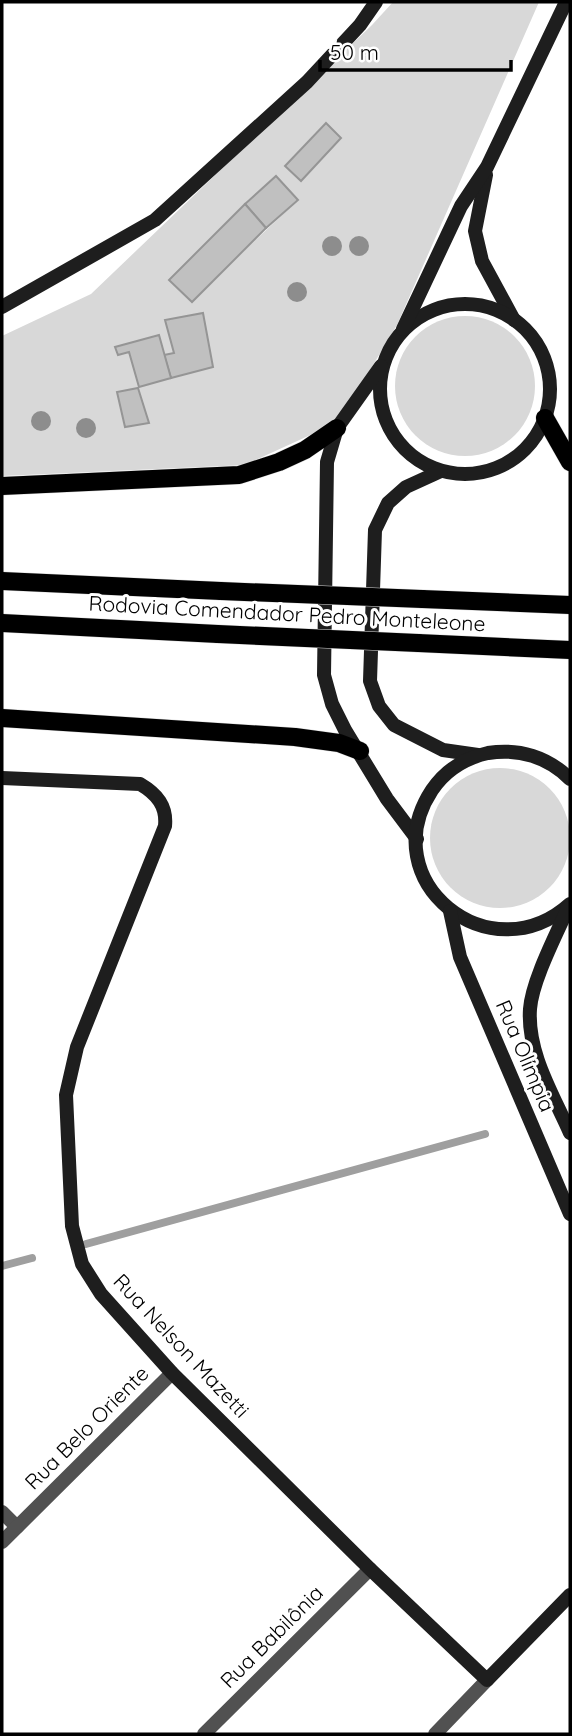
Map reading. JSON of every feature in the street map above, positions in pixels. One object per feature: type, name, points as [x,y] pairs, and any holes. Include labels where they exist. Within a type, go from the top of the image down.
[{"type":"main road","points":[[2,307],[155,220],[307,82],[360,25],[376,2]]},
{"type":"main road","points":[[417,839],[387,799],[332,704],[324,675],[327,462],[337,428],[384,362],[402,331],[461,206],[487,167],[566,2]]},
{"type":"main road","points":[[384,362],[379,389],[384,416],[396,440],[416,460],[441,471],[467,475],[492,470],[515,458],[533,440],[545,418],[550,391],[546,364],[533,339],[514,320],[482,261],[475,231],[487,167]]},
{"type":"main road","points":[[402,331],[421,316],[443,307],[468,304],[492,309],[514,320]]},
{"type":"main road","points":[[545,418],[570,462]]},
{"type":"main road","points":[[2,486],[239,475],[305,450],[337,428]]},
{"type":"main road","points":[[441,471],[406,487],[388,503],[375,530],[370,681],[379,706],[394,725],[443,750],[479,755]]},
{"type":"main road","name":"Rodovia Comendador Pedro Monteleone","points":[[2,581],[570,605]]},
{"type":"main road","name":"Rodovia Comendador Pedro Monteleone","points":[[2,623],[570,650]]},
{"type":"main road","points":[[2,718],[295,737],[339,743],[360,751]]},
{"type":"main road","points":[[569,905],[547,921],[521,929],[494,930],[469,923],[450,911],[429,888],[421,872],[416,848],[417,824],[425,801],[438,781],[457,765],[479,755],[503,751],[532,755],[558,768],[570,779]]},
{"type":"main road","name":"Rua Nelson Mazetti","points":[[2,778],[140,784],[154,794],[166,813],[165,826],[77,1047],[66,1095],[72,1226],[82,1264],[101,1294],[172,1373],[370,1569],[487,1680]]},
{"type":"main road","name":"Rua Olímpia","points":[[569,905],[534,989],[530,1008],[536,1055],[570,1133]]},
{"type":"main road","name":"Rua Olímpia","points":[[450,911],[460,957],[570,1214]]},
{"type":"main road","points":[[487,1680],[570,1595]]},
{"type":"street","name":"Rua Belo Oriente","points":[[2,1542],[172,1373]]},
{"type":"street","points":[[2,1512],[17,1527]]},
{"type":"street","name":"Rua Babilônia","points":[[204,1734],[370,1569]]},
{"type":"street","points":[[435,1734],[487,1680]]},
{"type":"shaded area","points":[[393,2],[539,2],[397,325],[352,400],[330,426],[245,465],[2,476],[2,336],[91,294]],"holes":[[[325,123],[341,139],[300,180],[285,165]],[[276,176],[298,200],[191,301],[170,279]],[[202,313],[213,366],[139,387],[129,352],[118,355],[116,347],[158,335],[164,355],[174,353],[165,320]],[[138,388],[149,423],[125,427],[117,392]]]},
{"type":"shaded area","points":[[465,316],[492,321],[515,336],[530,359],[535,386],[530,413],[515,436],[492,451],[465,456],[438,451],[415,436],[400,413],[395,386],[400,359],[415,336],[438,321]]},
{"type":"shaded area","points":[[500,768],[527,774],[549,789],[564,811],[570,838],[564,865],[549,887],[527,902],[500,908],[473,902],[451,887],[436,865],[430,838],[436,811],[451,789],[473,774]]},
{"type":"building","points":[[326,123],[341,138],[301,181],[285,166]]},
{"type":"building","points":[[276,176],[298,200],[266,228],[245,204]]},
{"type":"building","points":[[245,204],[266,228],[192,302],[169,280]]},
{"type":"building","points":[[203,313],[213,367],[171,378],[164,355],[174,353],[165,320]]},
{"type":"building","points":[[159,335],[171,378],[139,387],[129,352],[118,355],[115,347]]},
{"type":"building","points":[[138,388],[149,423],[125,427],[117,392]]},
{"type":"waterway","points":[[86,1244],[485,1134]]},
{"type":"waterway","points":[[2,1266],[32,1258]]}]
